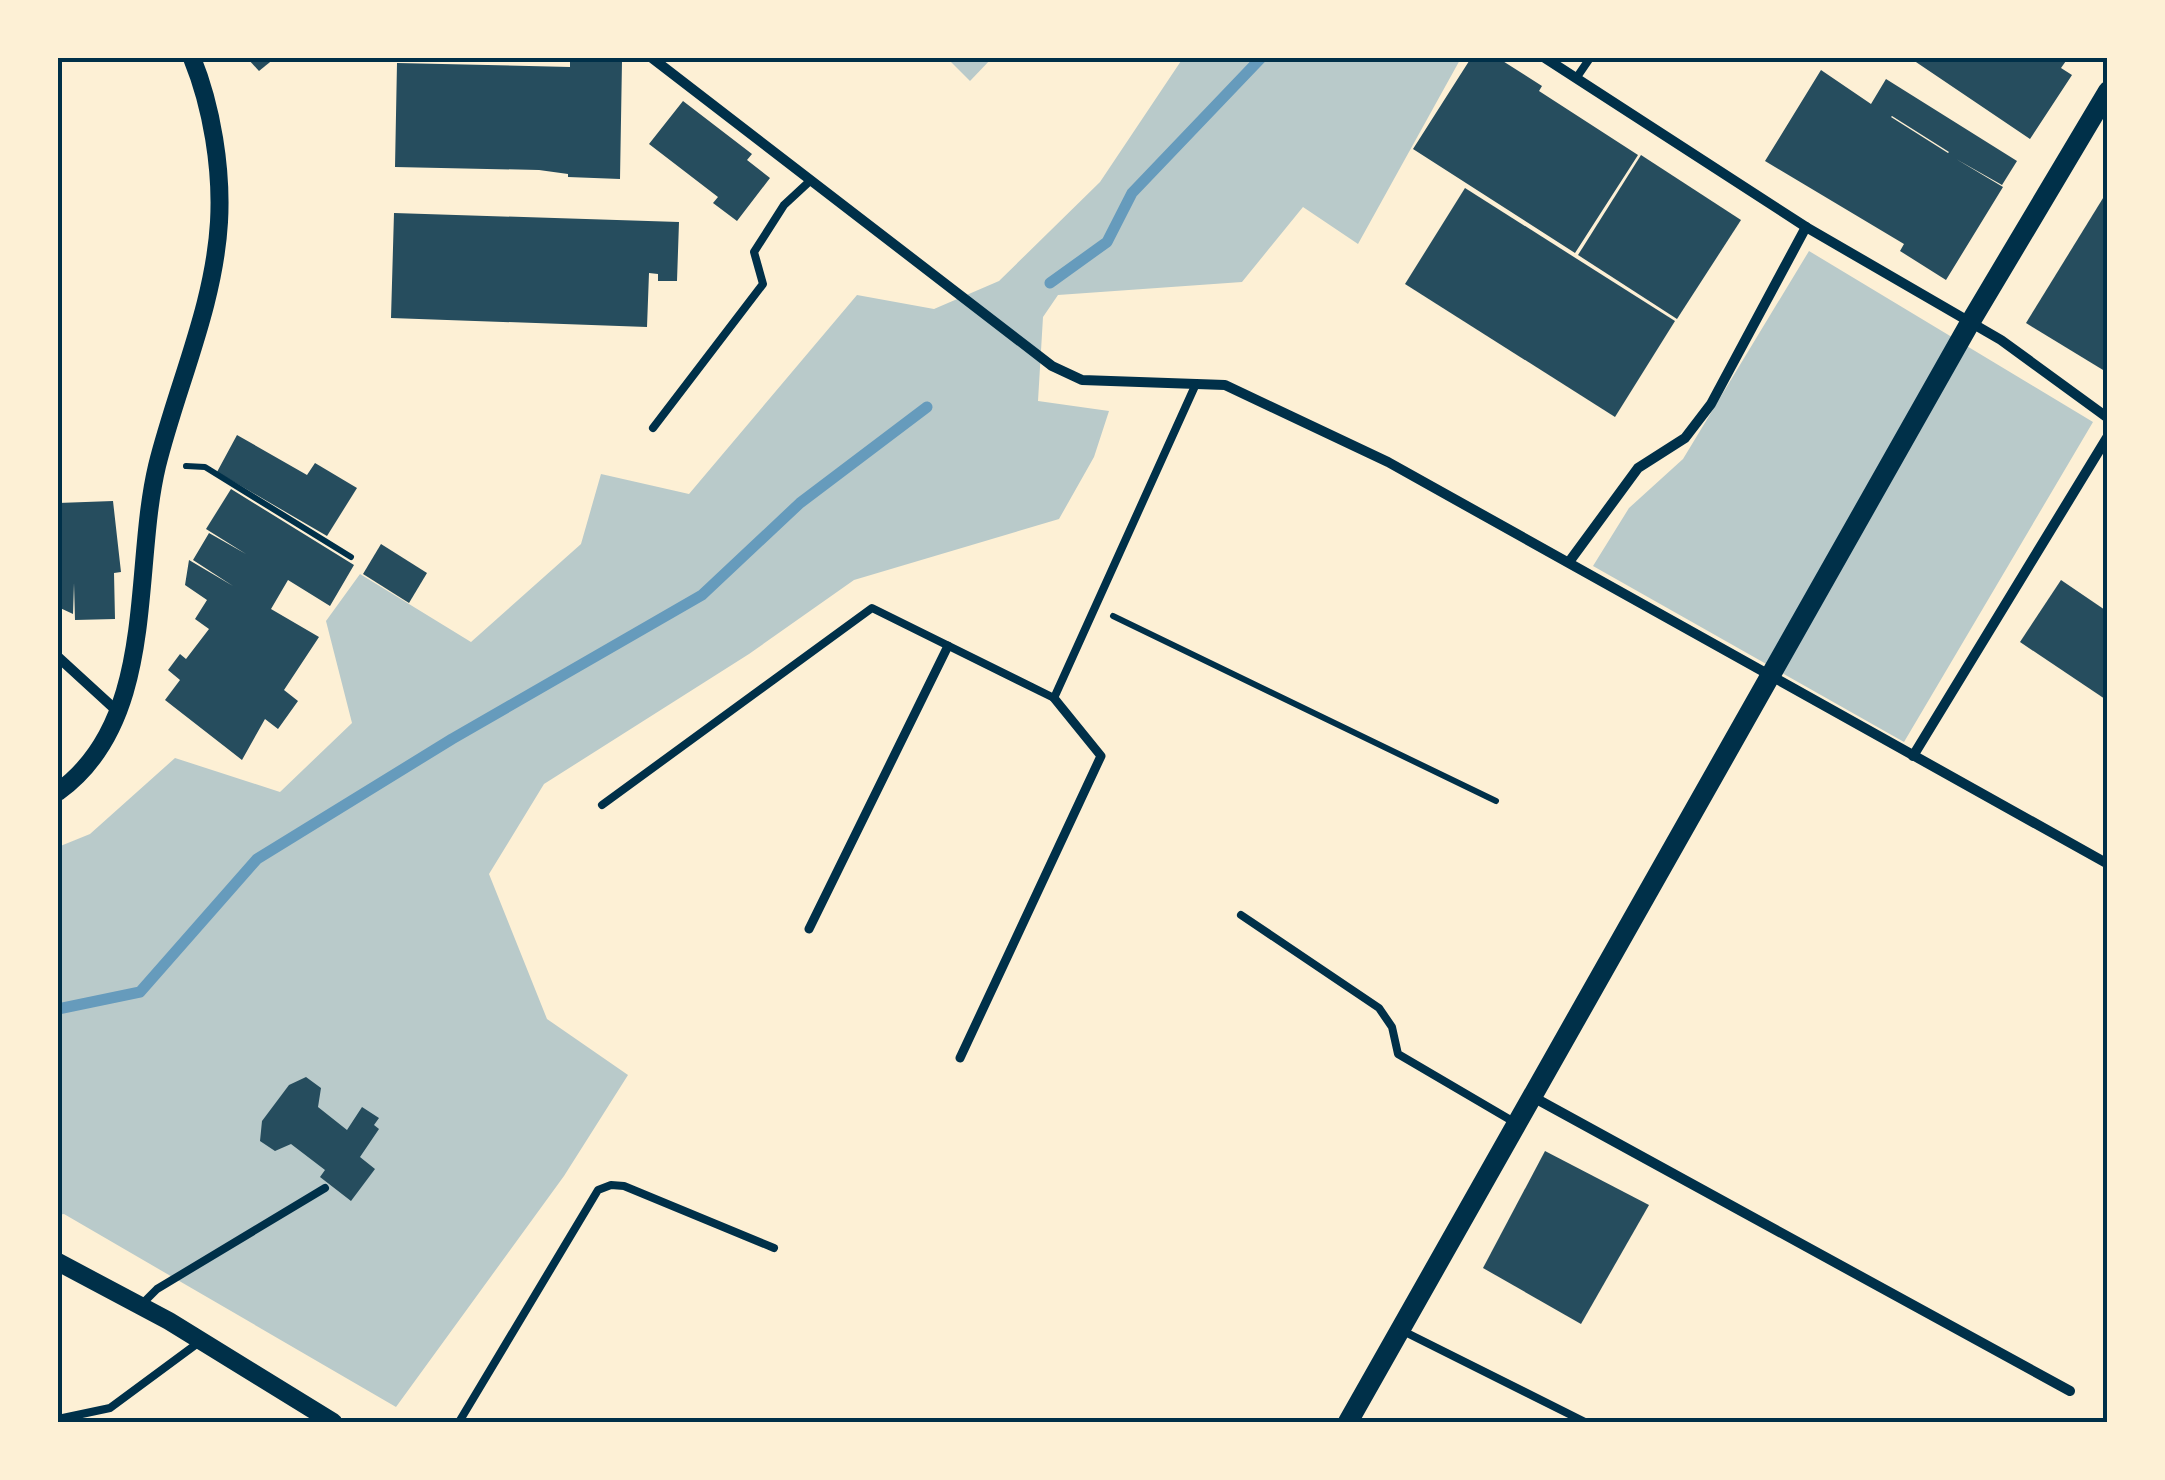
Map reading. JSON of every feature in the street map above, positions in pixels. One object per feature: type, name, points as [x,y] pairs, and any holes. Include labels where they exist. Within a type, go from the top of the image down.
[{"type":"main road","points":[[1348,1422],[1772,679],[1971,321],[2108,92]]},
{"type":"street","points":[[58,792],[89,760],[116,710],[133,662],[157,467],[196,344],[219,224],[213,137],[192,58]]},
{"type":"street","points":[[652,58],[1052,366],[1082,380],[1225,385],[1388,462],[2108,864]]},
{"type":"street","points":[[1545,58],[1806,227],[1971,321],[2108,418]]},
{"type":"street","points":[[1569,562],[1638,468],[1686,438],[1711,404],[1806,227]]},
{"type":"street","points":[[1913,756],[2108,436]]},
{"type":"street","points":[[809,928],[948,646]]},
{"type":"street","points":[[58,656],[116,710]]},
{"type":"street","points":[[960,1058],[1100,756],[1054,698]]},
{"type":"street","points":[[1533,1097],[2070,1391]]},
{"type":"street","points":[[58,1262],[202,1340],[333,1422]]},
{"type":"lane","points":[[1577,78],[1590,58]]},
{"type":"lane","points":[[654,428],[763,284],[754,252],[784,205],[811,180]]},
{"type":"lane","points":[[602,805],[872,608],[1054,698],[1195,386]]},
{"type":"lane","points":[[1241,914],[1379,1008],[1392,1027],[1398,1054],[1517,1124]]},
{"type":"lane","points":[[459,1422],[598,1190],[611,1184],[624,1186],[774,1248]]},
{"type":"lane","points":[[141,1305],[157,1290],[325,1188]]},
{"type":"lane","points":[[1401,1330],[1586,1422]]},
{"type":"lane","points":[[58,1419],[110,1408],[202,1340]]},
{"type":"path","points":[[184,466],[205,468],[351,557]]},
{"type":"path","points":[[1094,606],[1496,801]]},
{"type":"shaded area","points":[[947,58],[992,58],[970,81]]},
{"type":"shaded area","points":[[1183,58],[1461,58],[1358,244],[1303,207],[1242,282],[1058,295],[1043,317],[1038,401],[1109,411],[1094,457],[1059,519],[854,580],[749,654],[544,784],[489,874],[547,1019],[628,1075],[564,1176],[396,1407],[64,1214],[58,1215],[58,847],[90,834],[175,758],[280,792],[352,723],[326,621],[360,574],[471,642],[581,544],[601,474],[689,494],[857,295],[934,309],[999,281],[1100,182]]},
{"type":"shaded area","points":[[1809,251],[2093,422],[1904,742],[1593,566],[1629,508],[1683,459]]},
{"type":"building","points":[[247,58],[275,58],[259,71]]},
{"type":"building","points":[[1471,58],[1498,58],[1542,86],[1539,91],[1638,155],[1575,253],[1413,149]]},
{"type":"building","points":[[1910,58],[2068,58],[2061,68],[2072,75],[2030,139]]},
{"type":"building","points":[[570,60],[622,61],[620,179],[568,177],[539,170],[395,167],[397,63],[570,67]]},
{"type":"building","points":[[1821,70],[1871,104],[1886,79],[2017,161],[2002,185],[1956,159],[2003,187],[1946,280],[1900,251],[1904,244],[1765,161]],"holes":[[[1892,116],[1948,153],[1891,117]]]},
{"type":"building","points":[[683,101],[752,154],[747,160],[770,178],[737,221],[713,203],[718,197],[649,144]]},
{"type":"building","points":[[1641,155],[1741,220],[1677,319],[1578,255]]},
{"type":"building","points":[[1465,188],[1675,321],[1615,417],[1405,284]]},
{"type":"building","points":[[2108,190],[2108,373],[2026,323]]},
{"type":"building","points":[[394,213],[679,222],[677,281],[658,281],[658,274],[649,273],[647,327],[391,318]]},
{"type":"building","points":[[237,435],[307,475],[315,463],[357,488],[327,536],[217,472]]},
{"type":"building","points":[[231,489],[354,565],[330,606],[288,580],[271,609],[319,637],[284,690],[298,701],[278,729],[265,719],[242,760],[165,700],[180,680],[168,670],[180,654],[186,659],[209,629],[195,619],[207,600],[185,585],[189,560],[233,586],[193,560],[209,533],[246,554],[206,529]]},
{"type":"building","points":[[113,501],[121,572],[114,573],[115,619],[75,620],[74,583],[73,614],[58,607],[58,503]]},
{"type":"building","points":[[381,544],[427,573],[409,603],[363,574]]},
{"type":"building","points":[[2061,580],[2108,612],[2105,699],[2020,642]]},
{"type":"building","points":[[306,1077],[321,1088],[318,1107],[347,1130],[362,1107],[379,1118],[374,1125],[379,1129],[360,1157],[375,1169],[351,1201],[320,1177],[325,1170],[291,1144],[275,1151],[260,1141],[262,1121],[289,1085]]},
{"type":"building","points":[[1545,1151],[1649,1205],[1581,1324],[1483,1268]]},
{"type":"waterway","points":[[1050,283],[1107,242],[1132,193],[1261,58]]},
{"type":"waterway","points":[[58,1009],[140,992],[257,859],[452,739],[702,595],[800,503],[927,407]]}]
